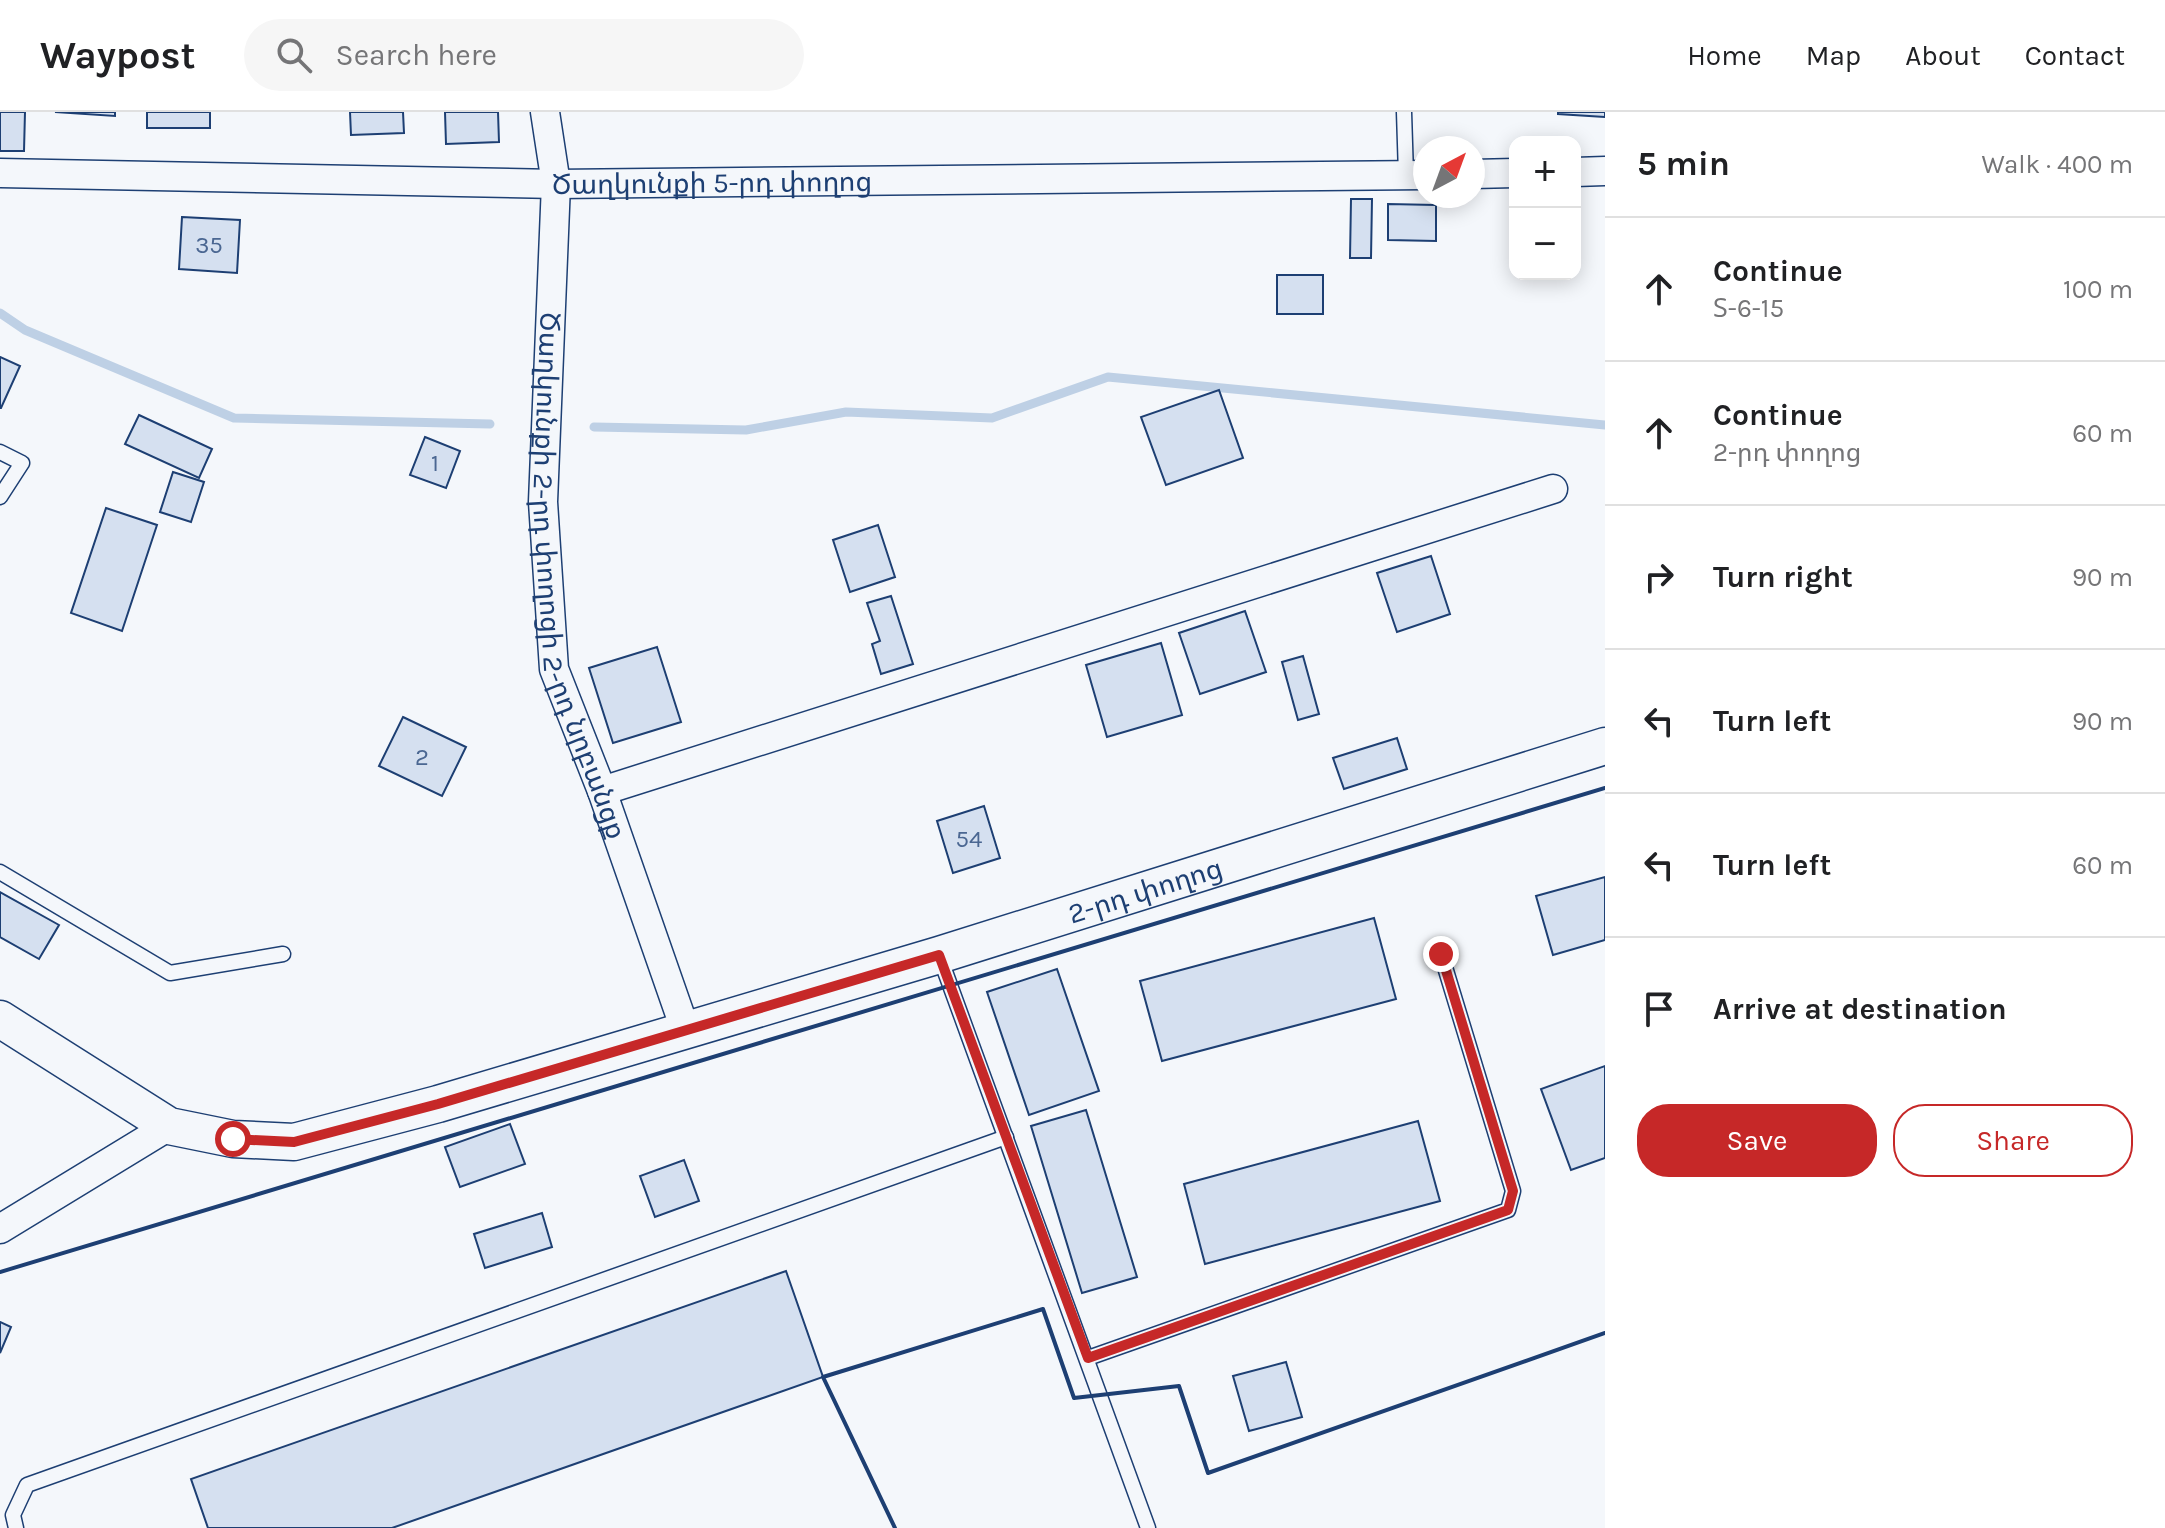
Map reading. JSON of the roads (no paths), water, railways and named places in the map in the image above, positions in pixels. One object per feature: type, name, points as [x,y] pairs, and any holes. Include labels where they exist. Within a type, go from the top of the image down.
[{"type":"street","name":"Ծաղկունքի 2-րդ փողոցի 2-րդ նրբանցք","points":[[545,112],[556,184],[543,502],[554,669],[602,791],[685,1029]]},
{"type":"street","points":[[1581,172],[1605,171]]},
{"type":"street","name":"Ծաղկունքի 5-րդ փողոց","points":[[0,173],[556,184],[1413,175]]},
{"type":"street","points":[[1485,174],[1509,173]]},
{"type":"street","points":[[602,791],[1553,489]]},
{"type":"street","name":"2-րդ փողոց","points":[[169,1126],[233,1139],[294,1142],[438,1104],[939,955],[1605,746]]},
{"type":"street","points":[[0,1019],[169,1126],[0,1229]]},
{"type":"lane","points":[[1404,112],[1413,159]]},
{"type":"lane","points":[[0,452],[22,463],[0,497]]},
{"type":"lane","points":[[0,872],[170,973],[283,954]]},
{"type":"lane","points":[[1088,1358],[1508,1210],[1513,1191],[1441,954]]},
{"type":"lane","points":[[939,955],[1148,1528]]},
{"type":"lane","points":[[16,1528],[13,1515],[27,1485],[1006,1137]]},
{"type":"waterway","points":[[0,313],[25,330],[234,418],[490,424]]},
{"type":"waterway","points":[[594,427],[746,430],[846,412],[992,418],[1108,377],[1605,425]]}]
